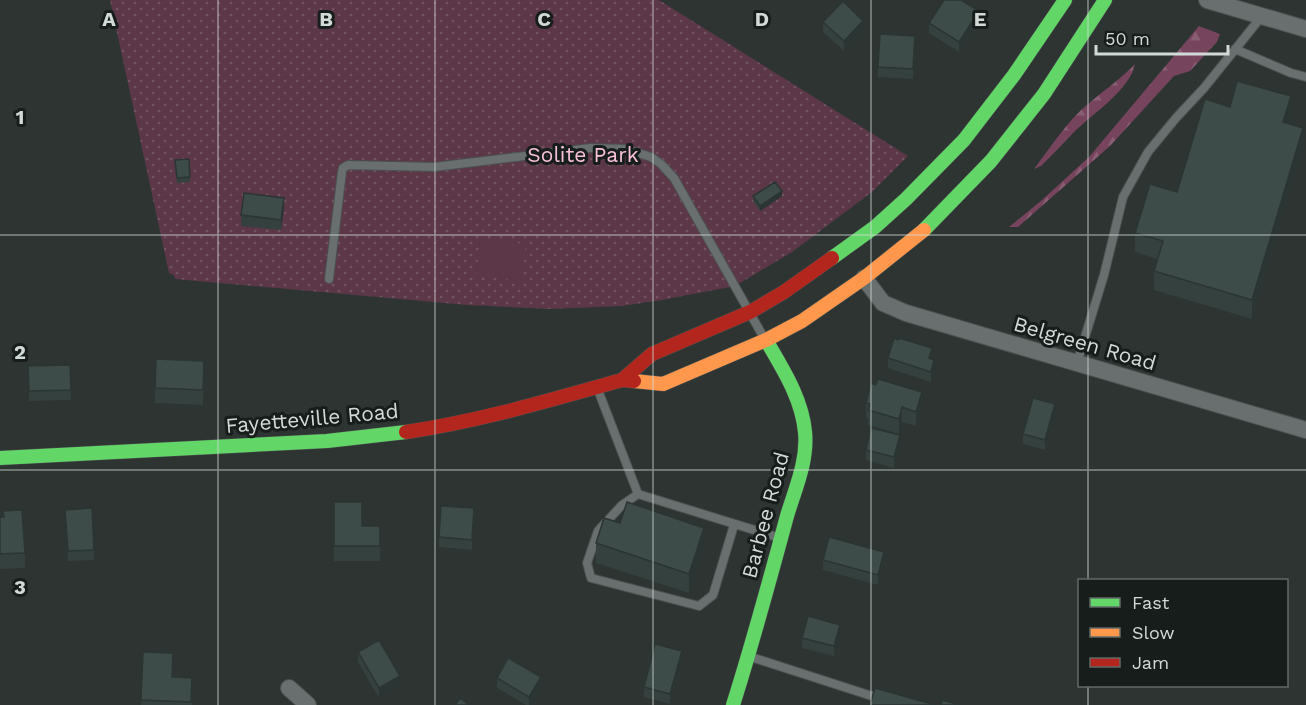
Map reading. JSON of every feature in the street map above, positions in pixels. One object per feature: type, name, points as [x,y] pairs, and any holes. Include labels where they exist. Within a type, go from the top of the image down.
[{"type":"main road","name":"Fayetteville Road","points":[[622,380],[652,354],[750,312],[784,292],[875,227],[906,199],[991,108],[1065,0]]},
{"type":"main road","name":"Fayetteville Road","points":[[0,458],[327,441],[386,435],[445,426],[513,411],[622,380],[663,384],[766,340],[802,321],[864,279],[921,232],[991,161],[1044,94],[1105,0]]},
{"type":"main road","name":"Barbee Road","points":[[733,705],[781,539],[801,462],[805,434],[798,403],[766,340]]},
{"type":"street","points":[[1207,0],[1306,29]]},
{"type":"street","name":"Belgreen Road","points":[[864,279],[882,303],[895,309],[1306,430]]},
{"type":"street","points":[[289,688],[308,705]]},
{"type":"lane","points":[[1077,363],[1104,275],[1123,197],[1148,152],[1262,16]]},
{"type":"lane","points":[[1235,49],[1306,77]]},
{"type":"lane","points":[[329,279],[342,172],[348,165],[434,167],[591,148],[626,148],[657,160],[674,178],[766,340]]},
{"type":"lane","points":[[597,387],[638,495]]},
{"type":"lane","points":[[638,495],[622,506],[598,531],[587,563],[591,578],[699,606],[713,596],[734,525]]},
{"type":"lane","points":[[638,495],[781,539]]},
{"type":"lane","points":[[748,656],[886,700]]},
{"type":"green space","name":"Solite Park","points":[[110,0],[659,0],[908,156],[872,192],[792,252],[735,286],[662,300],[622,306],[549,309],[467,305],[175,279],[174,275],[169,273]]},
{"type":"green space","points":[[1199,26],[1220,34],[1217,42],[1190,71],[1174,76],[1110,146],[1018,227],[1009,227],[1089,157]]},
{"type":"green space","points":[[1135,64],[1132,74],[1118,92],[1041,166],[1034,169],[1073,118]]},
{"type":"green space","points":[[480,239],[526,244],[522,281],[476,276]]},
{"type":"building","points":[[944,0],[961,0],[979,11],[959,42],[929,23]]},
{"type":"building","points":[[843,1],[863,21],[844,41],[823,22]]},
{"type":"building","points":[[880,34],[915,36],[913,69],[878,67]]},
{"type":"building","points":[[1237,81],[1291,96],[1283,122],[1303,128],[1252,300],[1154,271],[1163,241],[1135,233],[1150,184],[1177,192],[1205,99],[1230,107]]},
{"type":"building","points":[[189,159],[190,177],[177,178],[175,160]]},
{"type":"building","points":[[775,182],[782,191],[760,206],[753,196]]},
{"type":"building","points":[[244,193],[284,198],[281,220],[241,215]]},
{"type":"building","points":[[894,338],[932,348],[929,358],[934,360],[931,372],[888,358]]},
{"type":"building","points":[[156,359],[204,361],[203,390],[155,388]]},
{"type":"building","points":[[70,365],[71,390],[29,391],[28,366]]},
{"type":"building","points":[[878,379],[922,392],[916,412],[902,407],[899,419],[868,410],[870,404],[866,403],[871,383],[876,385]]},
{"type":"building","points":[[1033,398],[1055,404],[1045,440],[1023,434]]},
{"type":"building","points":[[871,428],[900,435],[894,457],[866,450]]},
{"type":"building","points":[[334,502],[362,502],[362,526],[380,526],[380,546],[334,546]]},
{"type":"building","points":[[627,502],[704,528],[689,574],[596,543],[604,518],[620,523]]},
{"type":"building","points":[[441,506],[474,508],[472,540],[439,537]]},
{"type":"building","points":[[92,508],[94,550],[68,551],[65,510]]},
{"type":"building","points":[[22,510],[25,553],[0,554],[0,517],[4,517],[3,511]]},
{"type":"building","points":[[829,537],[884,552],[878,575],[823,560]]},
{"type":"building","points":[[808,616],[840,625],[834,646],[802,638]]},
{"type":"building","points":[[379,640],[400,676],[379,688],[358,652]]},
{"type":"building","points":[[655,644],[682,651],[670,694],[644,687]]},
{"type":"building","points":[[143,652],[173,653],[172,677],[192,678],[191,702],[141,700]]},
{"type":"building","points":[[508,658],[541,677],[529,697],[497,678]]},
{"type":"building","points":[[875,688],[935,705],[870,705]]},
{"type":"building","points":[[460,698],[469,705],[455,705]]},
{"type":"building","points":[[942,700],[960,705],[941,705]]},
{"type":"traffic: fast","points":[[832,258],[875,227],[964,140],[1014,75],[1065,0]]},
{"type":"traffic: fast","points":[[924,230],[991,161],[1044,94],[1105,0]]},
{"type":"traffic: fast","points":[[733,705],[805,454],[805,432],[796,395],[766,340]]},
{"type":"traffic: fast","points":[[0,458],[327,441],[406,432]]},
{"type":"traffic: slow","points":[[634,381],[663,384],[766,340],[802,321],[864,278],[924,230]]},
{"type":"traffic: jam","points":[[622,380],[652,354],[750,312],[784,292],[832,258]]},
{"type":"traffic: jam","points":[[406,432],[488,416],[622,380],[634,381]]}]
